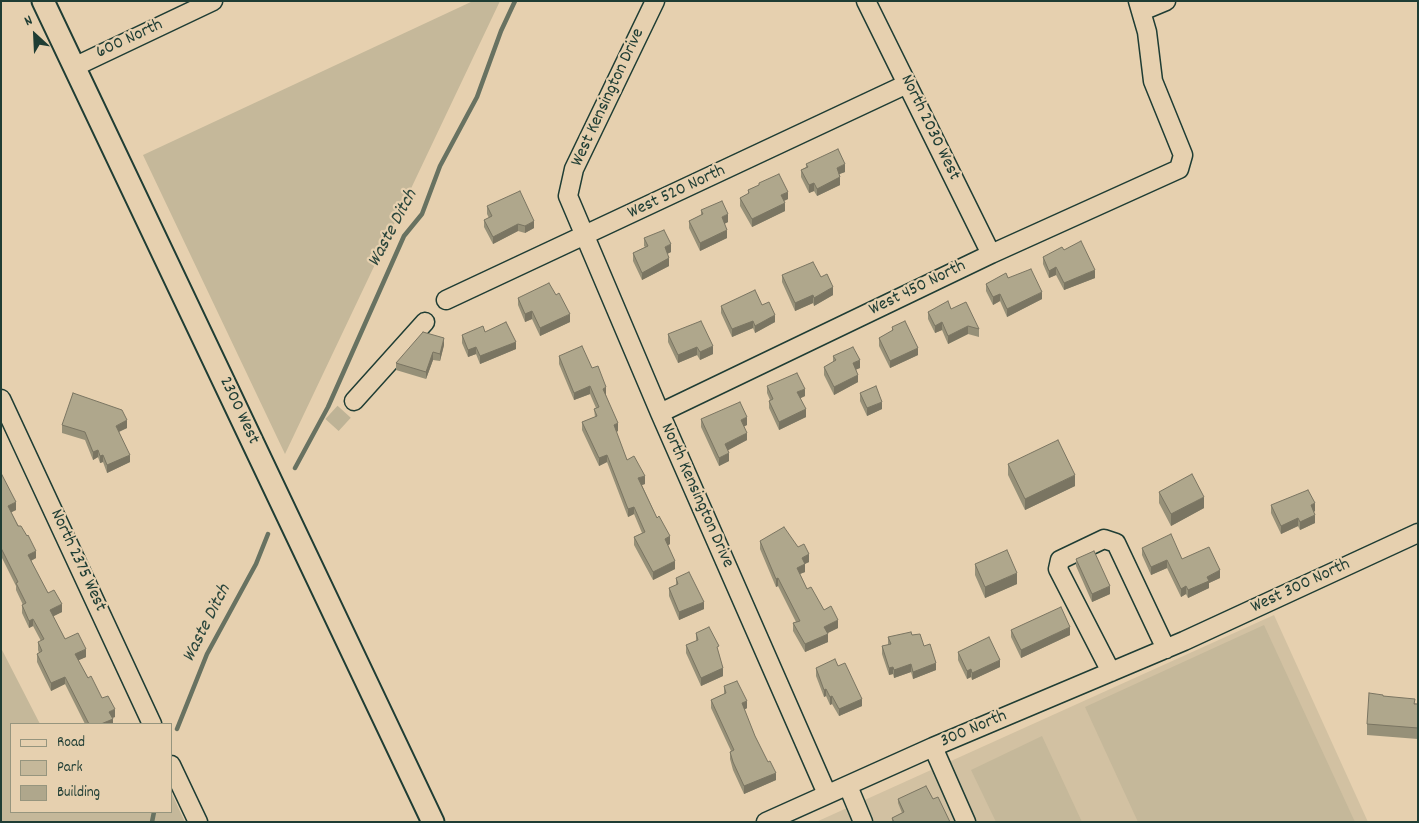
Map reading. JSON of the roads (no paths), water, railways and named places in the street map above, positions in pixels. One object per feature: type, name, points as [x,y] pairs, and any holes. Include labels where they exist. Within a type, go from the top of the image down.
[{"type":"main road","name":"2300 West","points":[[43,1],[433,822]]},
{"type":"street","name":"600 North","points":[[74,67],[213,1]]},
{"type":"street","name":"West Kensington Drive","points":[[568,196],[574,169],[655,1]]},
{"type":"street","name":"North 2030 West","points":[[866,1],[990,254]]},
{"type":"street","points":[[1140,6],[1166,1]]},
{"type":"street","name":"West 450 North","points":[[660,414],[990,254],[1179,169],[1182,154],[1154,81],[1140,6]]},
{"type":"street","name":"West 520 North","points":[[446,300],[585,237],[907,84]]},
{"type":"street","name":"North Kensington Drive","points":[[568,196],[660,414],[826,794]]},
{"type":"street","points":[[354,401],[425,322]]},
{"type":"street","name":"North 2375 West","points":[[1,399],[152,723]]},
{"type":"street","name":"West 300 North","points":[[1184,641],[1418,534]]},
{"type":"street","points":[[1111,672],[1058,569],[1060,560],[1104,540],[1116,544],[1166,649]]},
{"type":"street","name":"300 North","points":[[766,822],[933,747],[1184,641]]},
{"type":"street","points":[[933,747],[966,822]]},
{"type":"street","points":[[172,767],[198,822]]},
{"type":"street","points":[[848,786],[863,822]]},
{"type":"waterway","name":"Waste Ditch","points":[[295,468],[328,407],[404,236],[422,214],[440,166],[477,97],[501,31],[515,1]]},
{"type":"waterway","name":"Waste Ditch","points":[[177,729],[207,654],[256,564],[268,534]]},
{"type":"waterway","name":"Waste Ditch","points":[[152,822],[154,813]]},
{"type":"tunnel","points":[[332,425],[354,401]]}]
